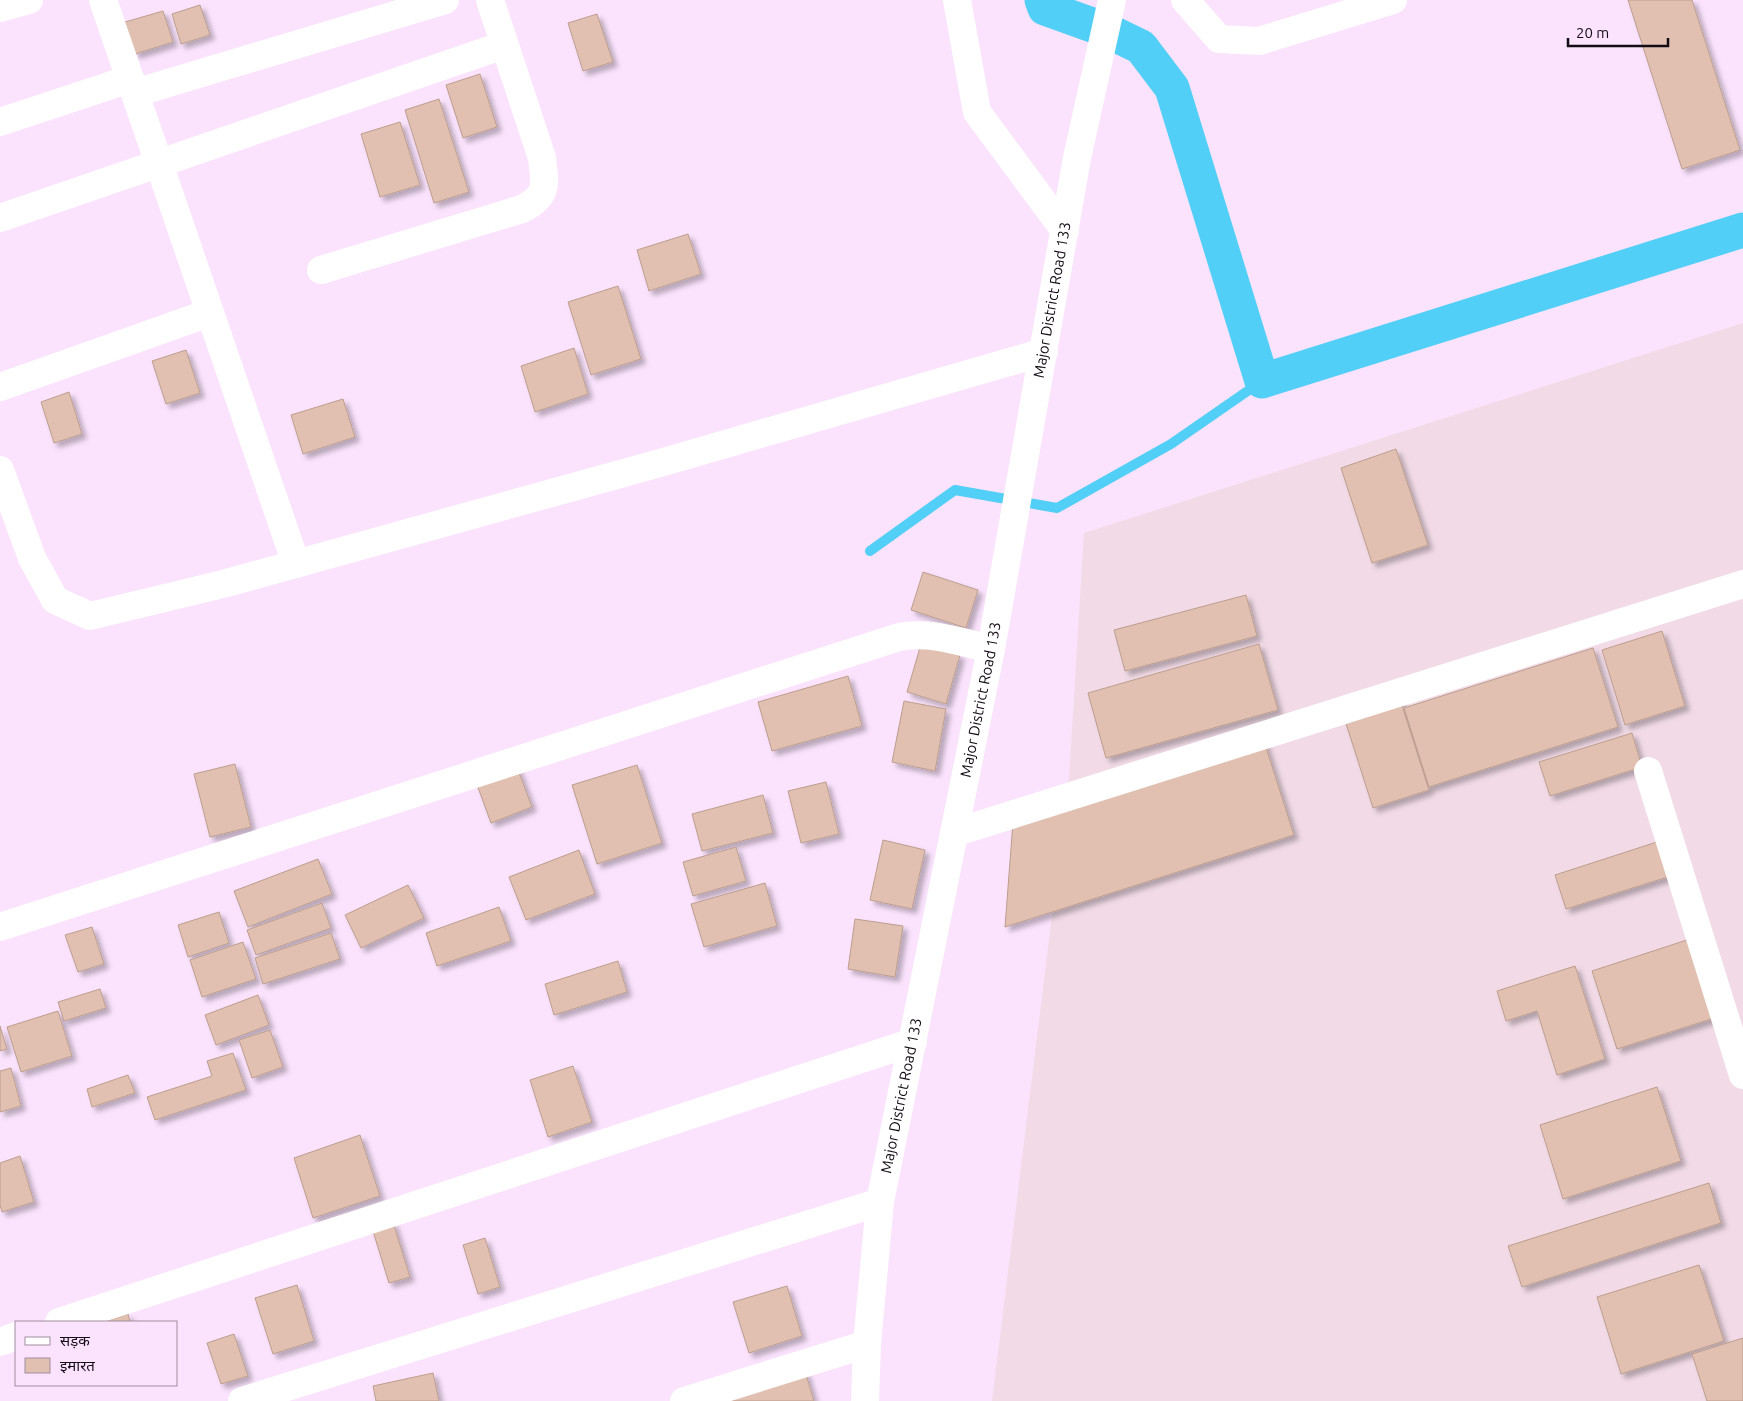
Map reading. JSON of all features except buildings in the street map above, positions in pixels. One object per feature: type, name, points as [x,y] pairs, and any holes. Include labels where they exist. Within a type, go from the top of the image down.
[{"type":"street","points":[[0,8],[29,0]]},
{"type":"street","points":[[103,0],[296,564]]},
{"type":"street","points":[[0,122],[445,0]]},
{"type":"street","points":[[321,270],[522,209],[537,201],[545,184],[542,158],[490,0]]},
{"type":"street","points":[[957,0],[977,112],[1065,231]]},
{"type":"street","name":"Major District Road 133","points":[[865,1401],[867,1344],[880,1202],[991,650],[1077,158],[1112,0]]},
{"type":"street","points":[[1185,0],[1219,39],[1259,41],[1393,0]]},
{"type":"street","points":[[0,218],[158,162],[504,45]]},
{"type":"street","points":[[0,387],[209,313]]},
{"type":"street","points":[[0,470],[32,558],[55,600],[90,616],[296,564],[660,464],[1044,352]]},
{"type":"street","points":[[954,833],[1743,584]]},
{"type":"street","points":[[0,927],[899,637],[916,634],[935,635],[991,650]]},
{"type":"street","points":[[1648,771],[1743,1075]]},
{"type":"street","points":[[63,1321],[913,1042]]},
{"type":"street","points":[[242,1401],[880,1202]]},
{"type":"street","points":[[0,1342],[15,1336]]},
{"type":"street","points":[[684,1401],[867,1344]]},
{"type":"shaded area","points":[[1743,323],[1743,1401],[992,1401],[1069,778],[1084,533]]},
{"type":"waterway","points":[[1042,0],[1045,8],[1106,30],[1141,47],[1172,88],[1262,381],[1743,230]]},
{"type":"waterway","points":[[870,551],[955,490],[1057,508],[1171,444],[1262,381]]}]
